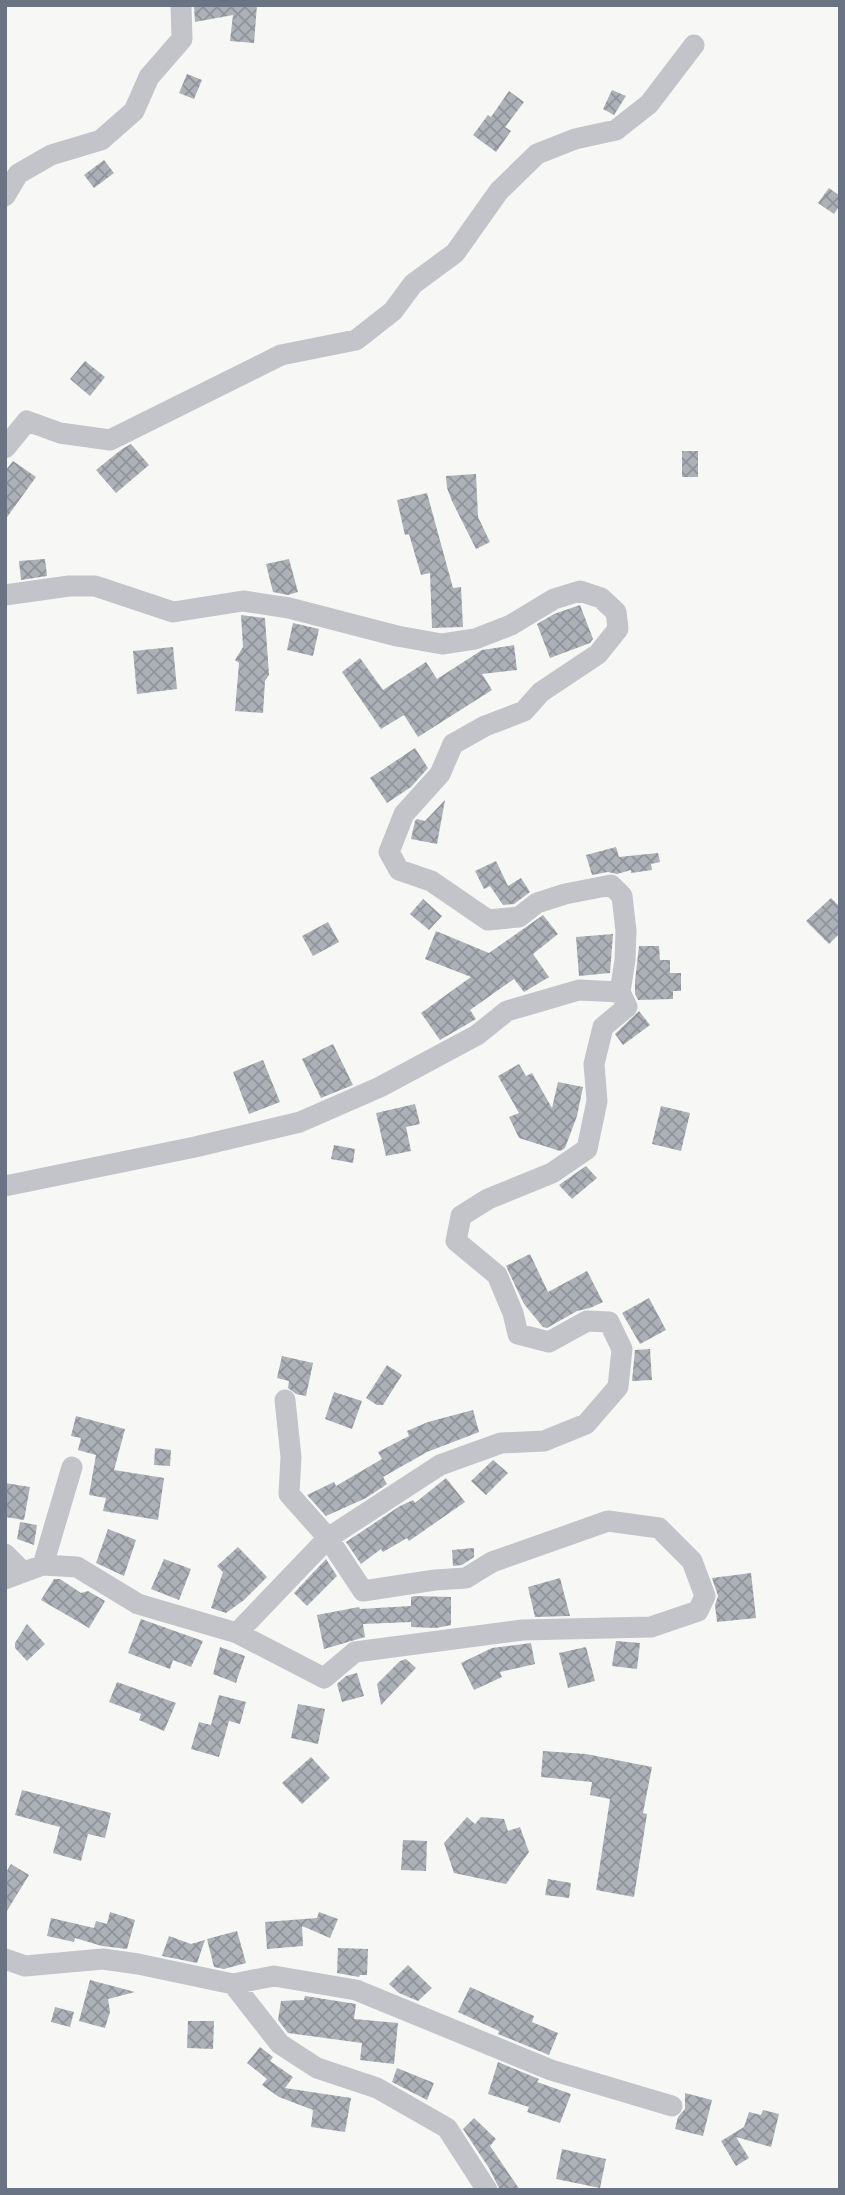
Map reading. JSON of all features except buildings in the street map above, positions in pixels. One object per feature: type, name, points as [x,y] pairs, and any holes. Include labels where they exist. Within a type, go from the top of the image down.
[{"type":"street","points":[[5,196],[18,174],[51,155],[101,140],[134,111],[149,77],[182,39],[181,5]]},
{"type":"street","points":[[5,448],[27,421],[60,433],[110,440],[281,355],[356,340],[393,311],[413,284],[455,253],[499,191],[537,155],[575,139],[616,131],[649,104],[694,45]]},
{"type":"street","points":[[5,595],[69,586],[95,586],[173,612],[243,601],[289,608],[397,636],[442,644],[475,639],[511,625],[554,599],[580,591],[601,598],[616,612],[618,629],[598,654],[541,692],[524,711],[485,726],[453,744],[440,774],[404,814],[389,852],[399,870],[431,881],[488,920],[519,917],[537,904],[565,894],[611,885],[622,896],[626,931],[620,992],[627,1007],[603,1027],[594,1064],[597,1101],[587,1149],[552,1174],[488,1199],[461,1216],[456,1241],[497,1275],[513,1313],[518,1334],[549,1342],[587,1321],[609,1322],[622,1349],[618,1387],[586,1424],[544,1441],[501,1443],[440,1465],[328,1538],[237,1633]]},
{"type":"street","points":[[5,1186],[195,1147],[300,1122],[380,1087],[477,1035],[507,1011],[579,990],[620,992]]},
{"type":"street","points":[[5,1554],[24,1572],[77,1567],[138,1604],[237,1633],[324,1678],[355,1652],[377,1648],[523,1630],[651,1628],[698,1611],[705,1596],[692,1562],[659,1528],[608,1521],[492,1562],[466,1578],[363,1591],[328,1538],[289,1494],[291,1457],[285,1401]]},
{"type":"street","points":[[24,1572],[72,1466]]},
{"type":"street","points":[[5,1959],[25,1966],[103,1959],[233,1984],[274,1976],[356,1990],[551,2070],[672,2106]]},
{"type":"street","points":[[233,1984],[280,2044],[317,2068],[377,2088],[447,2128],[487,2190]]}]
